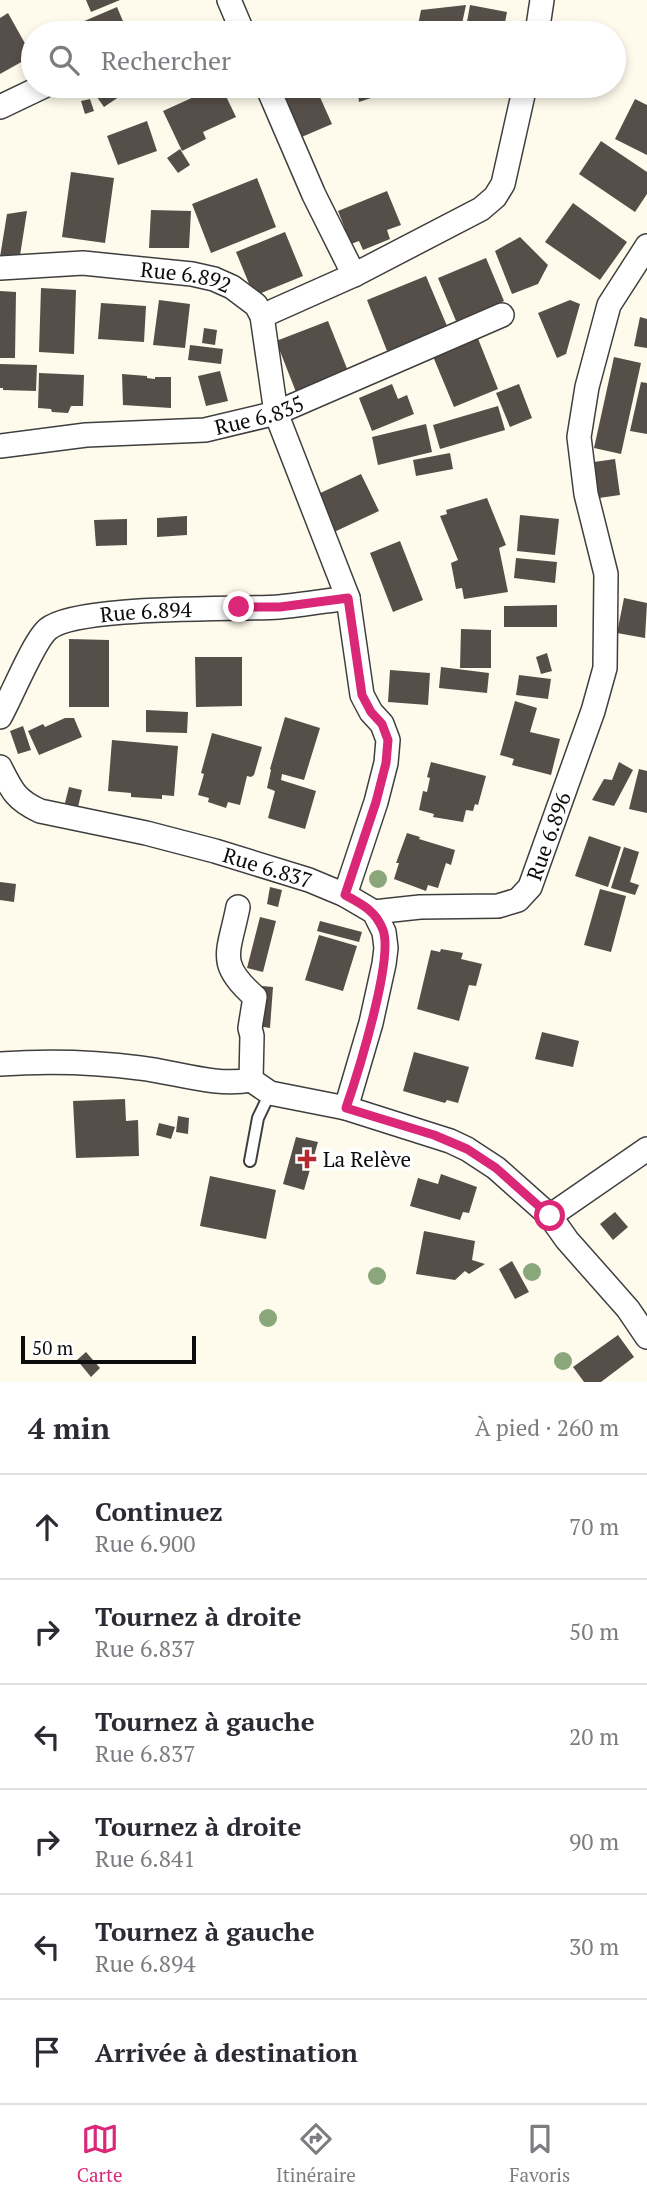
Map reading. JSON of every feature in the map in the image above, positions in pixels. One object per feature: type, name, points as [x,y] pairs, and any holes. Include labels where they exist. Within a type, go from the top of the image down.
[{"type":"street","points":[[229,0],[238,21]]},
{"type":"street","points":[[539,21],[542,0]]},
{"type":"street","points":[[0,107],[21,97]]},
{"type":"street","points":[[272,98],[314,195],[354,275]]},
{"type":"street","points":[[345,895],[376,802],[386,763],[388,740],[382,724],[371,712],[362,695],[348,598],[276,413],[262,316],[354,275],[481,209],[495,197],[503,184],[522,98]]},
{"type":"street","name":"Rue 6.896","points":[[374,912],[420,907],[498,906],[518,900],[534,878],[593,711],[605,668],[606,574],[586,494],[579,437],[587,387],[609,305],[647,246]]},
{"type":"street","name":"Rue 6.892","points":[[0,268],[83,264],[192,274],[232,287],[256,305],[262,316]]},
{"type":"street","name":"Rue 6.835","points":[[0,446],[86,435],[205,430],[276,413],[502,314]]},
{"type":"street","name":"Rue 6.894","points":[[0,718],[37,644],[46,630],[62,620],[121,613],[280,607],[348,598]]},
{"type":"street","name":"Rue 6.837","points":[[0,767],[14,795],[26,805],[40,811],[193,845],[309,880],[345,895],[374,912]]},
{"type":"street","points":[[238,907],[228,965],[234,977],[255,997],[250,1028],[260,1086]]},
{"type":"street","points":[[346,1108],[371,1023],[384,964],[384,932],[374,912]]},
{"type":"street","points":[[0,1064],[110,1065],[260,1086],[346,1108],[434,1135],[467,1149],[496,1168],[550,1216],[628,1309],[647,1337]]},
{"type":"street","points":[[550,1216],[647,1149]]},
{"type":"lane","points":[[250,1161],[258,1118],[260,1086]]},
{"type":"building","points":[[86,0],[120,0],[91,12]]},
{"type":"building","points":[[466,5],[463,21],[419,21],[421,10]]},
{"type":"building","points":[[470,5],[507,12],[505,21],[467,21]]},
{"type":"building","points":[[117,7],[123,21],[84,21]]},
{"type":"building","points":[[8,13],[21,36],[21,62],[0,74],[0,18]]},
{"type":"building","points":[[98,98],[117,98],[104,107]]},
{"type":"building","points":[[192,98],[227,98],[236,117],[203,132],[206,139],[182,151],[163,111]]},
{"type":"building","points":[[278,98],[320,98],[332,124],[297,139]]},
{"type":"building","points":[[90,99],[94,111],[85,114],[81,101]]},
{"type":"building","points":[[635,99],[647,105],[647,155],[615,139]]},
{"type":"building","points":[[147,121],[157,151],[118,165],[107,136]]},
{"type":"building","points":[[601,141],[647,172],[647,194],[635,212],[579,174]]},
{"type":"building","points":[[180,149],[190,165],[178,173],[167,158]]},
{"type":"building","points":[[71,172],[114,178],[105,243],[62,237]]},
{"type":"building","points":[[257,178],[276,227],[211,253],[192,204]]},
{"type":"building","points":[[387,191],[401,225],[387,230],[390,239],[363,250],[359,241],[351,244],[338,211]]},
{"type":"building","points":[[573,203],[627,242],[600,280],[545,242]]},
{"type":"building","points":[[151,210],[191,211],[189,248],[149,248]]},
{"type":"building","points":[[27,211],[19,262],[0,257],[7,214]]},
{"type":"building","points":[[285,232],[303,276],[254,296],[236,252]]},
{"type":"building","points":[[520,237],[548,265],[538,284],[512,294],[495,251]]},
{"type":"building","points":[[486,258],[504,301],[456,321],[438,278]]},
{"type":"building","points":[[426,276],[447,326],[387,351],[367,300]]},
{"type":"building","points":[[41,288],[76,290],[74,354],[39,352]]},
{"type":"building","points":[[0,291],[16,292],[15,358],[0,358]]},
{"type":"building","points":[[159,300],[190,304],[185,348],[153,345]]},
{"type":"building","points":[[570,300],[580,304],[566,354],[557,358],[538,313]]},
{"type":"building","points":[[101,303],[146,306],[144,342],[98,339]]},
{"type":"building","points":[[640,317],[647,319],[647,348],[634,346]]},
{"type":"building","points":[[328,321],[348,371],[296,392],[276,341]]},
{"type":"building","points":[[204,328],[217,330],[215,345],[202,343]]},
{"type":"building","points":[[477,336],[498,389],[454,407],[432,354]]},
{"type":"building","points":[[190,345],[223,349],[221,364],[188,360]]},
{"type":"building","points":[[614,357],[641,363],[621,454],[594,448]]},
{"type":"building","points":[[0,364],[37,365],[36,391],[0,388]]},
{"type":"building","points":[[220,371],[228,401],[206,406],[198,376]]},
{"type":"building","points":[[39,373],[84,375],[83,406],[71,406],[68,413],[38,408]]},
{"type":"building","points":[[122,374],[155,379],[171,377],[171,408],[123,405]]},
{"type":"building","points":[[641,382],[647,383],[647,434],[630,431]]},
{"type":"building","points":[[392,384],[398,399],[407,395],[414,414],[372,431],[359,398]]},
{"type":"building","points":[[519,384],[532,418],[510,427],[496,393]]},
{"type":"building","points":[[498,406],[505,430],[440,449],[433,425]]},
{"type":"building","points":[[426,424],[432,452],[378,465],[372,437]]},
{"type":"building","points":[[450,453],[453,469],[416,476],[413,460]]},
{"type":"building","points":[[615,459],[620,495],[592,499],[587,463]]},
{"type":"building","points":[[361,474],[379,511],[332,533],[314,496]]},
{"type":"building","points":[[487,498],[506,545],[499,548],[508,592],[464,599],[462,588],[456,589],[451,563],[458,560],[440,516],[447,514],[446,510]]},
{"type":"building","points":[[520,515],[559,519],[555,555],[517,551]]},
{"type":"building","points":[[187,516],[187,535],[157,537],[157,518]]},
{"type":"building","points":[[127,519],[127,545],[96,546],[94,520]]},
{"type":"building","points":[[400,541],[423,600],[393,612],[370,553]]},
{"type":"building","points":[[516,558],[557,562],[555,583],[514,578]]},
{"type":"building","points":[[624,598],[647,603],[645,638],[617,633]]},
{"type":"building","points":[[557,605],[557,627],[504,627],[504,606]]},
{"type":"building","points":[[461,629],[491,630],[491,668],[460,668]]},
{"type":"building","points":[[69,639],[109,640],[109,707],[69,707]]},
{"type":"building","points":[[547,653],[552,671],[541,674],[536,657]]},
{"type":"building","points":[[195,657],[242,657],[242,706],[196,707]]},
{"type":"building","points":[[441,667],[489,673],[487,693],[439,688]]},
{"type":"building","points":[[390,670],[430,673],[428,705],[388,702]]},
{"type":"building","points":[[519,675],[551,679],[548,699],[516,695]]},
{"type":"building","points":[[515,701],[537,708],[530,732],[560,739],[551,775],[512,765],[514,759],[500,755]]},
{"type":"building","points":[[146,710],[188,712],[187,733],[146,732]]},
{"type":"building","points":[[285,717],[320,728],[304,780],[282,774],[281,780],[316,791],[305,829],[268,818],[275,791],[267,788],[270,769]]},
{"type":"building","points":[[65,718],[74,718],[82,737],[39,755],[28,731]]},
{"type":"building","points":[[23,726],[31,750],[18,754],[10,731]]},
{"type":"building","points":[[212,733],[262,747],[254,775],[247,776],[240,805],[228,802],[226,808],[208,802],[209,798],[198,795]]},
{"type":"building","points":[[112,740],[178,746],[174,796],[162,795],[162,799],[131,797],[131,793],[108,791]]},
{"type":"building","points":[[431,762],[486,776],[478,805],[475,804],[473,811],[466,810],[463,822],[433,817],[434,814],[419,810],[423,791],[427,792]]},
{"type":"building","points":[[619,762],[633,770],[614,806],[592,800],[604,779],[612,780]]},
{"type":"building","points":[[639,769],[647,771],[647,813],[629,809]]},
{"type":"building","points":[[69,787],[82,790],[78,807],[65,803]]},
{"type":"building","points":[[407,833],[455,850],[451,865],[446,863],[438,888],[428,885],[426,891],[394,879],[399,863],[396,863]]},
{"type":"building","points":[[589,836],[621,847],[608,887],[575,876]]},
{"type":"building","points":[[624,847],[639,852],[630,882],[639,885],[635,895],[611,888]]},
{"type":"building","points":[[0,882],[16,884],[14,902],[0,900]]},
{"type":"building","points":[[270,887],[282,890],[278,907],[267,904]]},
{"type":"building","points":[[600,889],[626,896],[611,952],[584,945]]},
{"type":"building","points":[[260,917],[276,921],[263,972],[247,968]]},
{"type":"building","points":[[320,921],[362,932],[359,942],[317,931]]},
{"type":"building","points":[[319,935],[357,946],[343,991],[305,980]]},
{"type":"building","points":[[441,949],[463,953],[461,959],[482,964],[476,986],[469,985],[459,1021],[417,1009],[431,950],[440,952]]},
{"type":"building","points":[[262,986],[273,987],[270,1028],[258,1026]]},
{"type":"building","points":[[542,1032],[579,1041],[573,1067],[535,1059]]},
{"type":"building","points":[[414,1052],[469,1067],[458,1103],[447,1100],[445,1103],[403,1091]]},
{"type":"building","points":[[125,1099],[126,1121],[138,1120],[139,1156],[76,1158],[73,1101]]},
{"type":"building","points":[[178,1116],[189,1118],[188,1134],[176,1132]]},
{"type":"building","points":[[159,1123],[175,1127],[171,1139],[156,1135]]},
{"type":"building","points":[[296,1137],[318,1142],[304,1190],[283,1184]]},
{"type":"building","points":[[441,1174],[477,1187],[469,1213],[463,1212],[460,1220],[410,1206],[418,1178],[438,1184]]},
{"type":"building","points":[[210,1176],[276,1190],[266,1239],[200,1226]]},
{"type":"building","points":[[615,1212],[628,1227],[613,1240],[600,1224]]},
{"type":"building","points":[[424,1231],[475,1241],[472,1260],[485,1264],[469,1274],[465,1271],[455,1280],[416,1274]]},
{"type":"building","points":[[512,1261],[529,1292],[515,1299],[499,1269]]},
{"type":"building","points":[[618,1335],[634,1357],[601,1382],[584,1382],[573,1367]]},
{"type":"building","points":[[86,1352],[100,1368],[91,1377],[77,1360]]},
{"type":"place","name":"La Relève","points":[[307,1159]]},
{"type":"route","points":[[239,607],[280,607],[348,598],[362,695],[371,712],[382,724],[388,740],[386,763],[376,802],[345,895],[374,912],[384,932],[386,948],[371,1023],[346,1108],[434,1135],[467,1149],[496,1168],[550,1216]]}]
